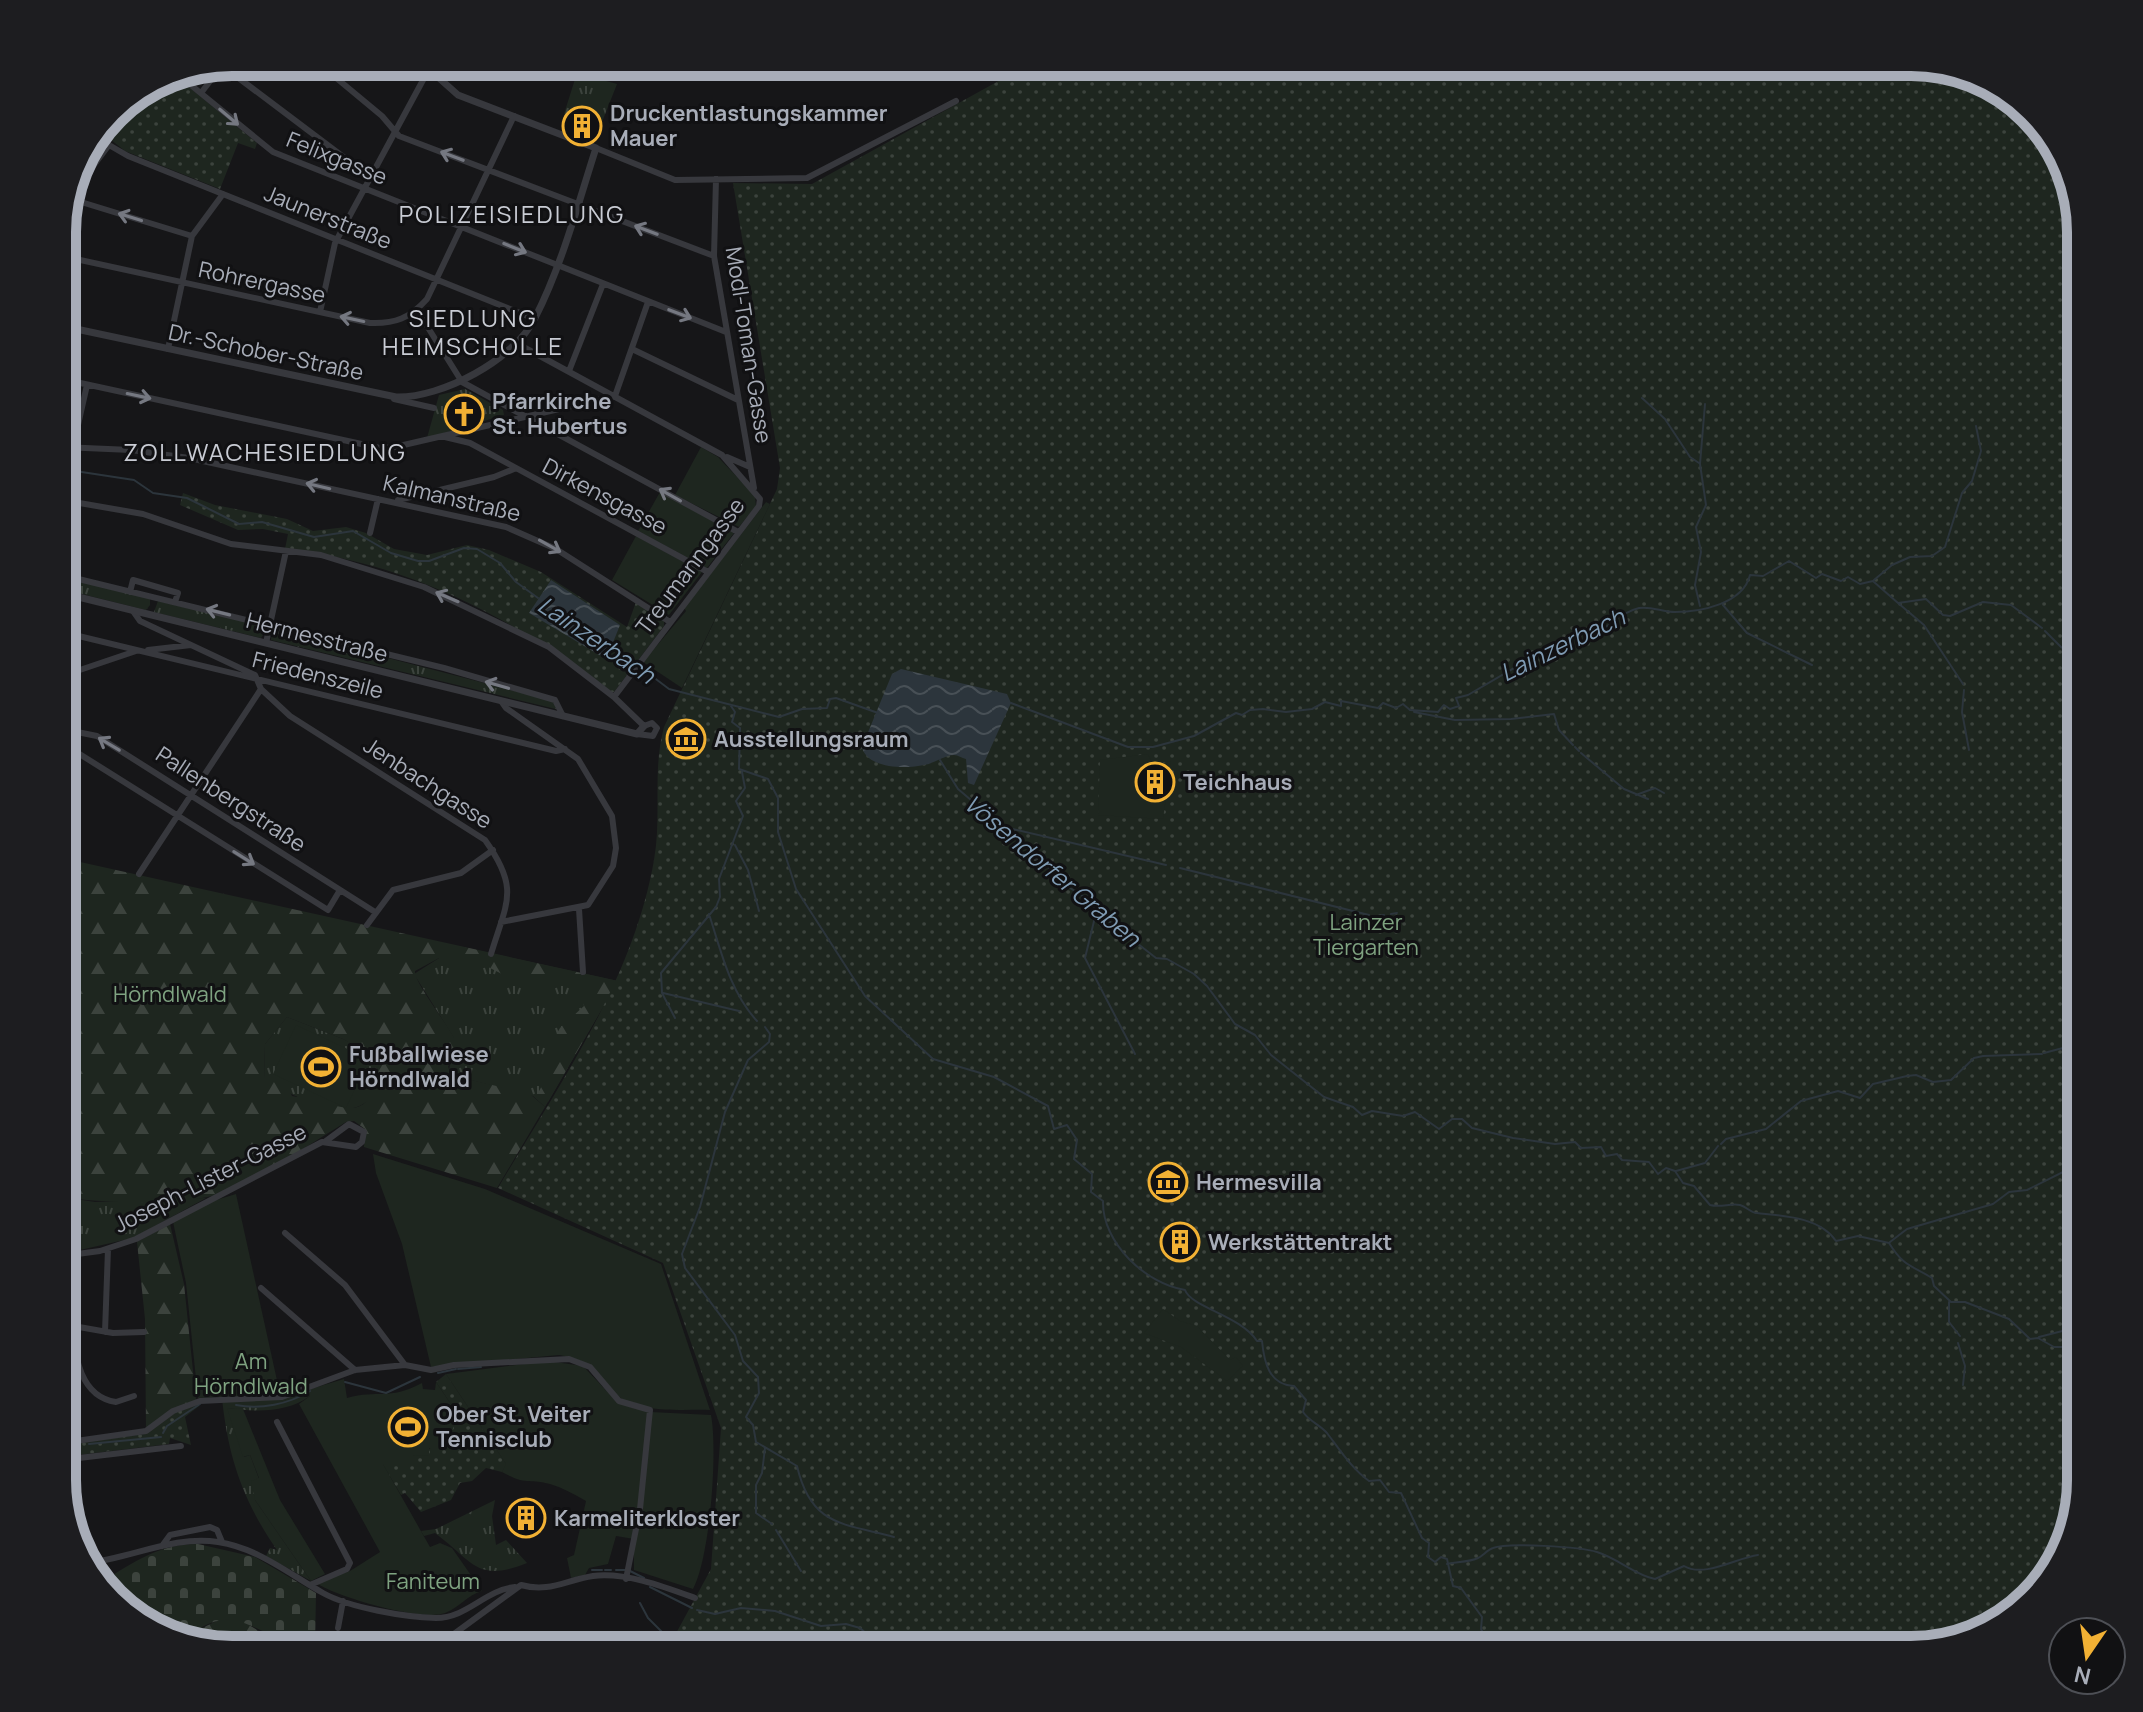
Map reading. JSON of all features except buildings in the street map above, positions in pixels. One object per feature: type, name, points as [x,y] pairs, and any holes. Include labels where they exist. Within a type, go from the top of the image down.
[{"type":"street","points":[[237,76],[370,177]]},
{"type":"street","points":[[333,76],[395,131],[714,256]]},
{"type":"street","points":[[320,312],[337,240],[425,76]]},
{"type":"street","points":[[437,76],[458,95],[675,180],[813,176],[956,101]]},
{"type":"street","points":[[201,93],[213,77]]},
{"type":"street","name":"Felixgasse","points":[[188,83],[273,152],[726,332]]},
{"type":"street","points":[[514,116],[437,280],[417,310],[462,382],[738,532]]},
{"type":"street","points":[[88,172],[109,145],[106,141]]},
{"type":"street","name":"Jaunerstraße","points":[[109,145],[128,156],[535,319]]},
{"type":"street","name":"Dr.-Schober-Straße","points":[[76,329],[376,395],[424,395],[462,382],[516,343],[535,319],[596,148]]},
{"type":"street","name":"Modl-Toman-Gasse","points":[[716,179],[714,256],[755,491]]},
{"type":"street","points":[[168,349],[192,236],[223,194]]},
{"type":"street","points":[[79,201],[192,236]]},
{"type":"street","name":"Rohrergasse","points":[[76,259],[383,323],[407,317],[417,310]]},
{"type":"street","points":[[569,371],[603,284]]},
{"type":"street","points":[[615,396],[648,302]]},
{"type":"street","points":[[516,343],[722,455],[750,467]]},
{"type":"street","points":[[632,349],[738,400]]},
{"type":"street","points":[[76,382],[380,448],[615,396]]},
{"type":"street","points":[[76,434],[87,385]]},
{"type":"street","points":[[376,395],[434,408]]},
{"type":"street","name":"Dirkensgasse","points":[[441,436],[470,443],[708,572]]},
{"type":"street","name":"Kalmanstraße","points":[[76,447],[131,450],[189,458],[506,527],[537,538],[670,622]]},
{"type":"street","points":[[722,455],[755,491]]},
{"type":"street","points":[[394,501],[494,477],[514,469]]},
{"type":"street","name":"Treumanngasse","points":[[612,695],[760,503],[755,491]]},
{"type":"street","points":[[370,533],[378,499]]},
{"type":"street","points":[[76,502],[143,514],[231,544],[347,561],[469,606],[549,647],[612,695],[644,726]]},
{"type":"street","points":[[266,643],[286,551]]},
{"type":"street","name":"Hermesstraße","points":[[76,578],[555,700],[563,716]]},
{"type":"street","name":"Hermesstraße","points":[[130,592],[133,580],[178,593],[175,602]]},
{"type":"street","name":"Hermesstraße","points":[[76,597],[637,734]]},
{"type":"street","points":[[150,615],[153,597]]},
{"type":"street","points":[[133,611],[140,621],[258,679],[261,689],[139,874]]},
{"type":"street","name":"Friedenszeile","points":[[76,635],[556,751],[565,749]]},
{"type":"street","points":[[76,671],[140,650],[191,645]]},
{"type":"street","name":"Jenbachgasse","points":[[261,689],[290,716],[485,840],[508,876],[509,894],[491,954]]},
{"type":"street","points":[[501,701],[506,708],[578,759],[612,816],[615,832],[613,866],[595,898],[579,909],[501,922]]},
{"type":"street","points":[[652,723],[657,731],[648,737],[637,734],[644,726],[652,723]]},
{"type":"street","name":"Pallenbergstraße","points":[[76,732],[97,736],[375,912]]},
{"type":"street","points":[[76,752],[328,910],[340,890]]},
{"type":"street","points":[[367,925],[393,890],[461,873],[493,850]]},
{"type":"street","points":[[579,909],[583,972]]},
{"type":"street","name":"Joseph-Lister-Gasse","points":[[76,1254],[108,1249],[136,1239],[200,1203],[239,1188],[309,1147],[326,1141],[349,1124],[364,1132],[362,1142],[356,1147],[326,1141]]},
{"type":"street","points":[[285,1233],[345,1285],[405,1365]]},
{"type":"street","points":[[105,1332],[108,1249]]},
{"type":"street","points":[[261,1288],[355,1370]]},
{"type":"street","points":[[76,1326],[105,1332],[144,1332]]},
{"type":"street","points":[[76,1356],[94,1392],[111,1401],[134,1396]]},
{"type":"street","points":[[76,1441],[146,1431],[173,1411],[197,1402],[282,1397],[355,1370],[405,1365],[431,1370],[454,1365],[569,1359],[590,1367],[619,1401],[650,1410],[640,1509],[626,1579]]},
{"type":"street","points":[[277,1422],[350,1563],[348,1568],[310,1585]]},
{"type":"street","points":[[76,1458],[181,1446]]},
{"type":"street","points":[[162,1546],[170,1535],[210,1527],[217,1530],[222,1543]]},
{"type":"street","points":[[99,1562],[162,1546],[222,1543],[265,1558],[343,1601],[392,1613],[443,1617],[456,1615],[496,1591],[515,1587],[562,1587],[592,1576],[626,1579],[695,1598]]},
{"type":"street","points":[[450,1636],[515,1587]]},
{"type":"street","points":[[338,1628],[343,1601]]},
{"type":"green space","points":[[576,76],[617,84],[600,127],[564,114]]},
{"type":"green space","name":"Lainzer Tiergarten","points":[[1008,76],[1921,76],[1961,84],[1989,97],[2014,115],[2035,137],[2059,182],[2067,222],[2067,1490],[2055,1540],[2041,1567],[2014,1597],[1998,1610],[1971,1624],[1931,1635],[1911,1636],[675,1636],[711,1569],[721,1428],[663,1263],[498,1188],[591,1030],[629,948],[644,905],[654,860],[658,760],[664,727],[777,489],[780,468],[733,183],[812,184]]},
{"type":"green space","points":[[184,83],[257,143],[255,149],[238,143],[220,189],[125,151],[108,137],[115,129],[145,102]]},
{"type":"green space","points":[[465,389],[503,410],[504,415],[427,438],[439,395]]},
{"type":"green space","points":[[701,447],[718,457],[755,496],[756,506],[739,527],[675,495]]},
{"type":"green space","points":[[660,492],[734,533],[707,568],[638,531]]},
{"type":"green space","points":[[183,493],[215,505],[287,519],[313,531],[346,527],[366,533],[394,549],[427,555],[467,545],[489,550],[541,572],[627,627],[636,602],[664,620],[664,626],[614,692],[610,692],[537,641],[457,598],[373,566],[285,549],[288,534],[263,529],[238,530],[180,505]]},
{"type":"green space","points":[[766,502],[770,504],[682,688],[643,662],[686,611],[684,608]]},
{"type":"green space","points":[[636,536],[702,572],[669,615],[612,580]]},
{"type":"green space","points":[[76,580],[150,598],[146,610],[76,592]]},
{"type":"green space","points":[[158,601],[267,629],[261,638],[154,612]]},
{"type":"green space","points":[[272,628],[549,700],[555,703],[556,709],[271,640]]},
{"type":"green space","points":[[1148,754],[1153,766],[1171,761],[1163,819],[1098,815],[1100,760]]},
{"type":"green space","name":"Hörndlwald","points":[[76,861],[618,981],[548,1102],[538,1093],[550,1071],[540,1064],[560,1028],[584,1006],[578,986],[557,979],[544,982],[519,973],[502,974],[476,961],[466,967],[454,958],[439,958],[415,971],[462,1054],[448,1066],[449,1070],[463,1078],[530,1094],[545,1107],[497,1188],[364,1147],[365,1129],[354,1121],[346,1122],[286,1160],[222,1193],[188,1200],[76,1199]],"holes":[[[287,1017],[343,1039],[379,1059],[371,1094],[356,1108],[332,1105],[300,1093],[297,1097],[292,1096],[288,1088],[264,1078],[265,1044]]]},
{"type":"green space","points":[[458,946],[618,981],[545,1107],[533,1096],[463,1078],[449,1071],[454,1038],[414,974]]},
{"type":"green space","points":[[287,1017],[343,1039],[379,1058],[376,1087],[363,1104],[350,1109],[320,1105],[264,1079],[265,1044]]},
{"type":"green space","name":"Fußballwiese Hörndlwald","points":[[296,1025],[369,1059],[346,1108],[273,1074]]},
{"type":"green space","points":[[373,1154],[485,1189],[661,1264],[710,1410],[649,1408],[627,1402],[588,1365],[559,1355],[431,1367],[402,1244],[376,1173]]},
{"type":"green space","name":"Am Hörndlwald","points":[[236,1194],[280,1394],[198,1398],[186,1283],[173,1222],[203,1204]]},
{"type":"green space","points":[[206,1198],[133,1238],[76,1251],[76,1199],[95,1202]]},
{"type":"green space","points":[[170,1224],[184,1284],[196,1400],[146,1429],[145,1319],[137,1242]]},
{"type":"green space","points":[[1163,1309],[1180,1321],[1197,1326],[1230,1360],[1236,1357],[1243,1366],[1227,1381],[1181,1347],[1144,1333]]},
{"type":"green space","points":[[548,1361],[583,1366],[618,1403],[651,1412],[711,1415],[714,1453],[711,1504],[704,1554],[693,1589],[634,1570],[634,1539],[616,1536],[608,1564],[589,1568],[585,1575],[571,1578],[567,1558],[574,1555],[586,1501],[555,1486],[502,1472],[506,1464],[446,1374]]},
{"type":"green space","points":[[446,1374],[507,1465],[502,1472],[486,1468],[472,1481],[460,1483],[451,1500],[421,1512],[405,1493],[401,1495],[382,1463],[413,1456],[446,1441],[455,1410],[436,1382]]},
{"type":"green space","name":"Faniteum","points":[[344,1379],[347,1398],[400,1392],[422,1383],[423,1389],[435,1390],[436,1382],[455,1410],[456,1420],[446,1448],[429,1448],[429,1455],[413,1456],[413,1464],[383,1464],[430,1547],[440,1543],[452,1548],[482,1591],[450,1611],[434,1615],[400,1611],[360,1601],[316,1583],[350,1571],[380,1552],[299,1404],[310,1396],[307,1390]]},
{"type":"green space","points":[[307,1390],[310,1396],[291,1406],[260,1410],[228,1408],[244,1457],[250,1455],[259,1479],[255,1500],[311,1581],[266,1556],[270,1548],[277,1550],[255,1514],[239,1478],[228,1440],[222,1398],[254,1398]]},
{"type":"green space","points":[[197,1403],[199,1406],[185,1417],[191,1445],[170,1438],[169,1444],[76,1455],[76,1443],[144,1434],[177,1411]]},
{"type":"green space","points":[[227,1408],[243,1409],[280,1500],[325,1574],[311,1581],[255,1500],[251,1481],[259,1478],[250,1455],[243,1457]]},
{"type":"green space","points":[[495,1500],[492,1516],[496,1545],[506,1540],[527,1563],[510,1569],[486,1570],[468,1561],[435,1533],[424,1536],[421,1531],[436,1529]]},
{"type":"green space","points":[[198,1544],[255,1557],[316,1593],[315,1636],[265,1636],[265,1632],[242,1622],[227,1620],[202,1627],[204,1633],[192,1631],[145,1610],[110,1577],[135,1561],[184,1545]]},
{"type":"green space","points":[[221,1619],[248,1620],[249,1625],[268,1636],[212,1635],[204,1633],[202,1628]]},
{"type":"water","points":[[551,580],[620,625],[612,645],[601,656],[529,613]]},
{"type":"water","points":[[901,669],[1007,694],[1011,703],[974,785],[968,783],[966,759],[957,755],[924,765],[898,767],[871,760],[865,754],[862,747],[892,674]]},
{"type":"waterway","points":[[1642,398],[1665,419],[1690,457],[1699,463]]},
{"type":"waterway","points":[[1700,606],[1695,585],[1701,552],[1696,527],[1706,505],[1700,464],[1705,404]]},
{"type":"waterway","points":[[1874,580],[1892,565],[1910,557],[1932,556],[1945,547],[1962,493],[1972,481],[1981,451],[1976,426]]},
{"type":"waterway","name":"Lainzerbach","points":[[76,471],[134,480],[153,493],[187,498],[239,524],[262,522],[314,537],[353,531],[391,553],[418,561],[429,561],[464,548],[477,549],[500,563],[516,582],[538,598]]},
{"type":"waterway","name":"Lainzerbach","points":[[1011,703],[1128,747],[1153,747],[1194,736],[1236,713],[1242,715],[1250,710],[1286,712],[1312,709],[1325,702],[1341,706],[1341,701],[1378,708],[1383,703],[1396,708],[1403,704],[1410,710],[1438,712],[1444,705],[1450,709],[1459,706],[1456,698],[1468,695],[1580,631],[1597,633],[1622,615],[1639,608],[1670,612],[1708,608],[1739,593],[1750,575],[1763,576],[1789,561],[1816,578],[1822,574],[1841,581],[1848,577],[1860,584],[1873,581]]},
{"type":"waterway","name":"Lainzerbach","points":[[1874,582],[1898,603],[1926,599],[1943,615],[1950,616],[1983,602],[2011,605],[2042,628]]},
{"type":"waterway","points":[[1898,603],[1924,625],[1963,684]]},
{"type":"waterway","points":[[1723,605],[1747,633],[1812,665]]},
{"type":"waterway","name":"Lainzerbach","points":[[2045,631],[2067,650]]},
{"type":"waterway","name":"Lainzerbach","points":[[611,645],[669,689],[779,717],[802,709],[827,708],[830,699],[836,698],[878,713]]},
{"type":"waterway","points":[[1964,690],[1962,712],[1969,750]]},
{"type":"waterway","points":[[731,706],[735,712],[732,722],[740,728],[739,769],[768,779],[778,798],[778,832],[796,889],[865,996],[933,1059],[994,1077],[1048,1106],[1054,1129],[1067,1125],[1077,1140],[1074,1159],[1092,1174],[1091,1192],[1103,1201],[1105,1217],[1118,1246],[1142,1270],[1170,1286],[1185,1290],[1197,1302],[1240,1325],[1257,1341],[1262,1341],[1269,1371],[1279,1382],[1294,1386],[1306,1400],[1305,1415],[1327,1433],[1346,1459],[1369,1481],[1380,1480],[1389,1492],[1401,1493],[1422,1538],[1429,1543],[1428,1557],[1435,1562],[1441,1557],[1447,1559],[1453,1586],[1461,1588],[1482,1617],[1481,1629],[1484,1636]]},
{"type":"waterway","points":[[1414,712],[1455,720],[1554,714],[1559,730],[1573,745]]},
{"type":"waterway","points":[[1575,747],[1579,751]]},
{"type":"waterway","points":[[1581,753],[1624,789],[1648,799]]},
{"type":"waterway","name":"Vösendorfer Graben","points":[[940,760],[958,789],[1030,850],[1037,861],[1058,873],[1064,884],[1087,899],[1096,911],[1110,914],[1110,922],[1156,958],[1167,959],[1194,974],[1207,986],[1235,1024],[1255,1035],[1271,1055],[1324,1097],[1353,1107],[1362,1115],[1372,1111],[1403,1116],[1415,1112],[1439,1129],[1452,1119],[1462,1119],[1472,1128],[1513,1138],[1555,1144],[1575,1142],[1581,1148],[1601,1147],[1606,1156],[1617,1154],[1622,1160],[1649,1162],[1658,1174],[1666,1168],[1675,1171],[1683,1183],[1694,1186],[1710,1205],[1740,1205],[1755,1213],[1801,1219],[1821,1227],[1836,1241],[1858,1236],[1889,1243],[1904,1261],[1932,1278],[1934,1286],[1951,1302],[1965,1302],[2009,1319],[2030,1339],[2038,1338],[2054,1347],[2067,1347]]},
{"type":"waterway","points":[[675,1018],[662,993],[661,973],[716,907],[720,897],[719,879],[743,816],[736,801],[745,788],[742,772]]},
{"type":"waterway","points":[[1636,795],[1655,788],[1664,793]]},
{"type":"waterway","points":[[996,825],[1166,865]]},
{"type":"waterway","points":[[735,845],[748,870],[759,911]]},
{"type":"waterway","points":[[1180,868],[1369,915]]},
{"type":"waterway","points":[[1391,914],[1397,913]]},
{"type":"waterway","points":[[709,914],[733,984],[757,1021]]},
{"type":"waterway","points":[[1378,916],[1384,915]]},
{"type":"waterway","points":[[1095,917],[1085,958],[1135,1054]]},
{"type":"waterway","points":[[663,993],[739,1011]]},
{"type":"waterway","points":[[765,1027],[770,1034],[769,1042],[748,1060],[725,1112],[700,1207],[682,1254],[685,1268],[735,1335],[743,1361],[758,1377],[759,1393],[746,1417],[753,1425],[756,1442],[797,1466],[811,1500],[831,1519],[894,1537]]},
{"type":"waterway","points":[[2044,1053],[2067,1047]]},
{"type":"waterway","points":[[1721,1144],[1726,1139],[1766,1129],[1801,1101],[1838,1091],[1860,1098],[1873,1084],[1907,1076],[1916,1075],[1933,1082],[1951,1080],[1974,1058],[1983,1056],[2042,1054]]},
{"type":"waterway","points":[[1676,1171],[1705,1163],[1718,1146]]},
{"type":"waterway","points":[[1890,1242],[1907,1229],[1993,1204],[2009,1192],[2027,1190],[2067,1170]]},
{"type":"waterway","points":[[1949,1302],[1949,1322],[1960,1336]]},
{"type":"waterway","points":[[2039,1337],[2067,1330]]},
{"type":"waterway","points":[[1958,1343],[1965,1366],[1963,1385]]},
{"type":"waterway","points":[[458,1369],[481,1367]]},
{"type":"waterway","points":[[438,1373],[456,1369]]},
{"type":"waterway","points":[[345,1382],[386,1393],[420,1377]]},
{"type":"waterway","points":[[236,1405],[274,1405],[310,1391]]},
{"type":"waterway","points":[[163,1433],[167,1426],[200,1404]]},
{"type":"waterway","points":[[89,1444],[161,1437]]},
{"type":"waterway","points":[[765,1448],[762,1473],[756,1485],[756,1513],[772,1524]]},
{"type":"waterway","points":[[776,1530],[801,1571]]},
{"type":"waterway","points":[[1447,1564],[1475,1559],[1501,1546],[1561,1547],[1597,1552],[1655,1579],[1684,1566],[1710,1569],[1758,1555]]},
{"type":"waterway","points":[[592,1570],[602,1570]]},
{"type":"waterway","points":[[605,1570],[611,1570]]},
{"type":"waterway","points":[[616,1570],[626,1570]]},
{"type":"waterway","points":[[630,1571],[644,1578]]},
{"type":"waterway","points":[[650,1587],[692,1608]]},
{"type":"waterway","points":[[640,1603],[648,1618],[666,1636]]},
{"type":"waterway","points":[[697,1610],[715,1614],[741,1608],[775,1611],[821,1626],[846,1624],[860,1628],[869,1636]]},
{"type":"place","name":"Druckentlastungskammer Mauer","points":[[582,126]]},
{"type":"place","name":"Pfarrkirche St. Hubertus","points":[[464,414]]},
{"type":"place","name":"Ausstellungsraum","points":[[686,739]]},
{"type":"place","name":"Teichhaus","points":[[1155,782]]},
{"type":"place","name":"Fußballwiese Hörndlwald","points":[[321,1067]]},
{"type":"place","name":"Hermesvilla","points":[[1168,1182]]},
{"type":"place","name":"Werkstättentrakt","points":[[1180,1242]]},
{"type":"place","name":"Ober St. Veiter Tennisclub","points":[[408,1427]]},
{"type":"place","name":"Karmeliterkloster","points":[[526,1518]]},
{"type":"district","name":"POLIZEISIEDLUNG","points":[[512,213]]},
{"type":"district","name":"SIEDLUNG HEIMSCHOLLE","points":[[473,331]]},
{"type":"district","name":"ZOLLWACHESIEDLUNG","points":[[265,451]]}]
